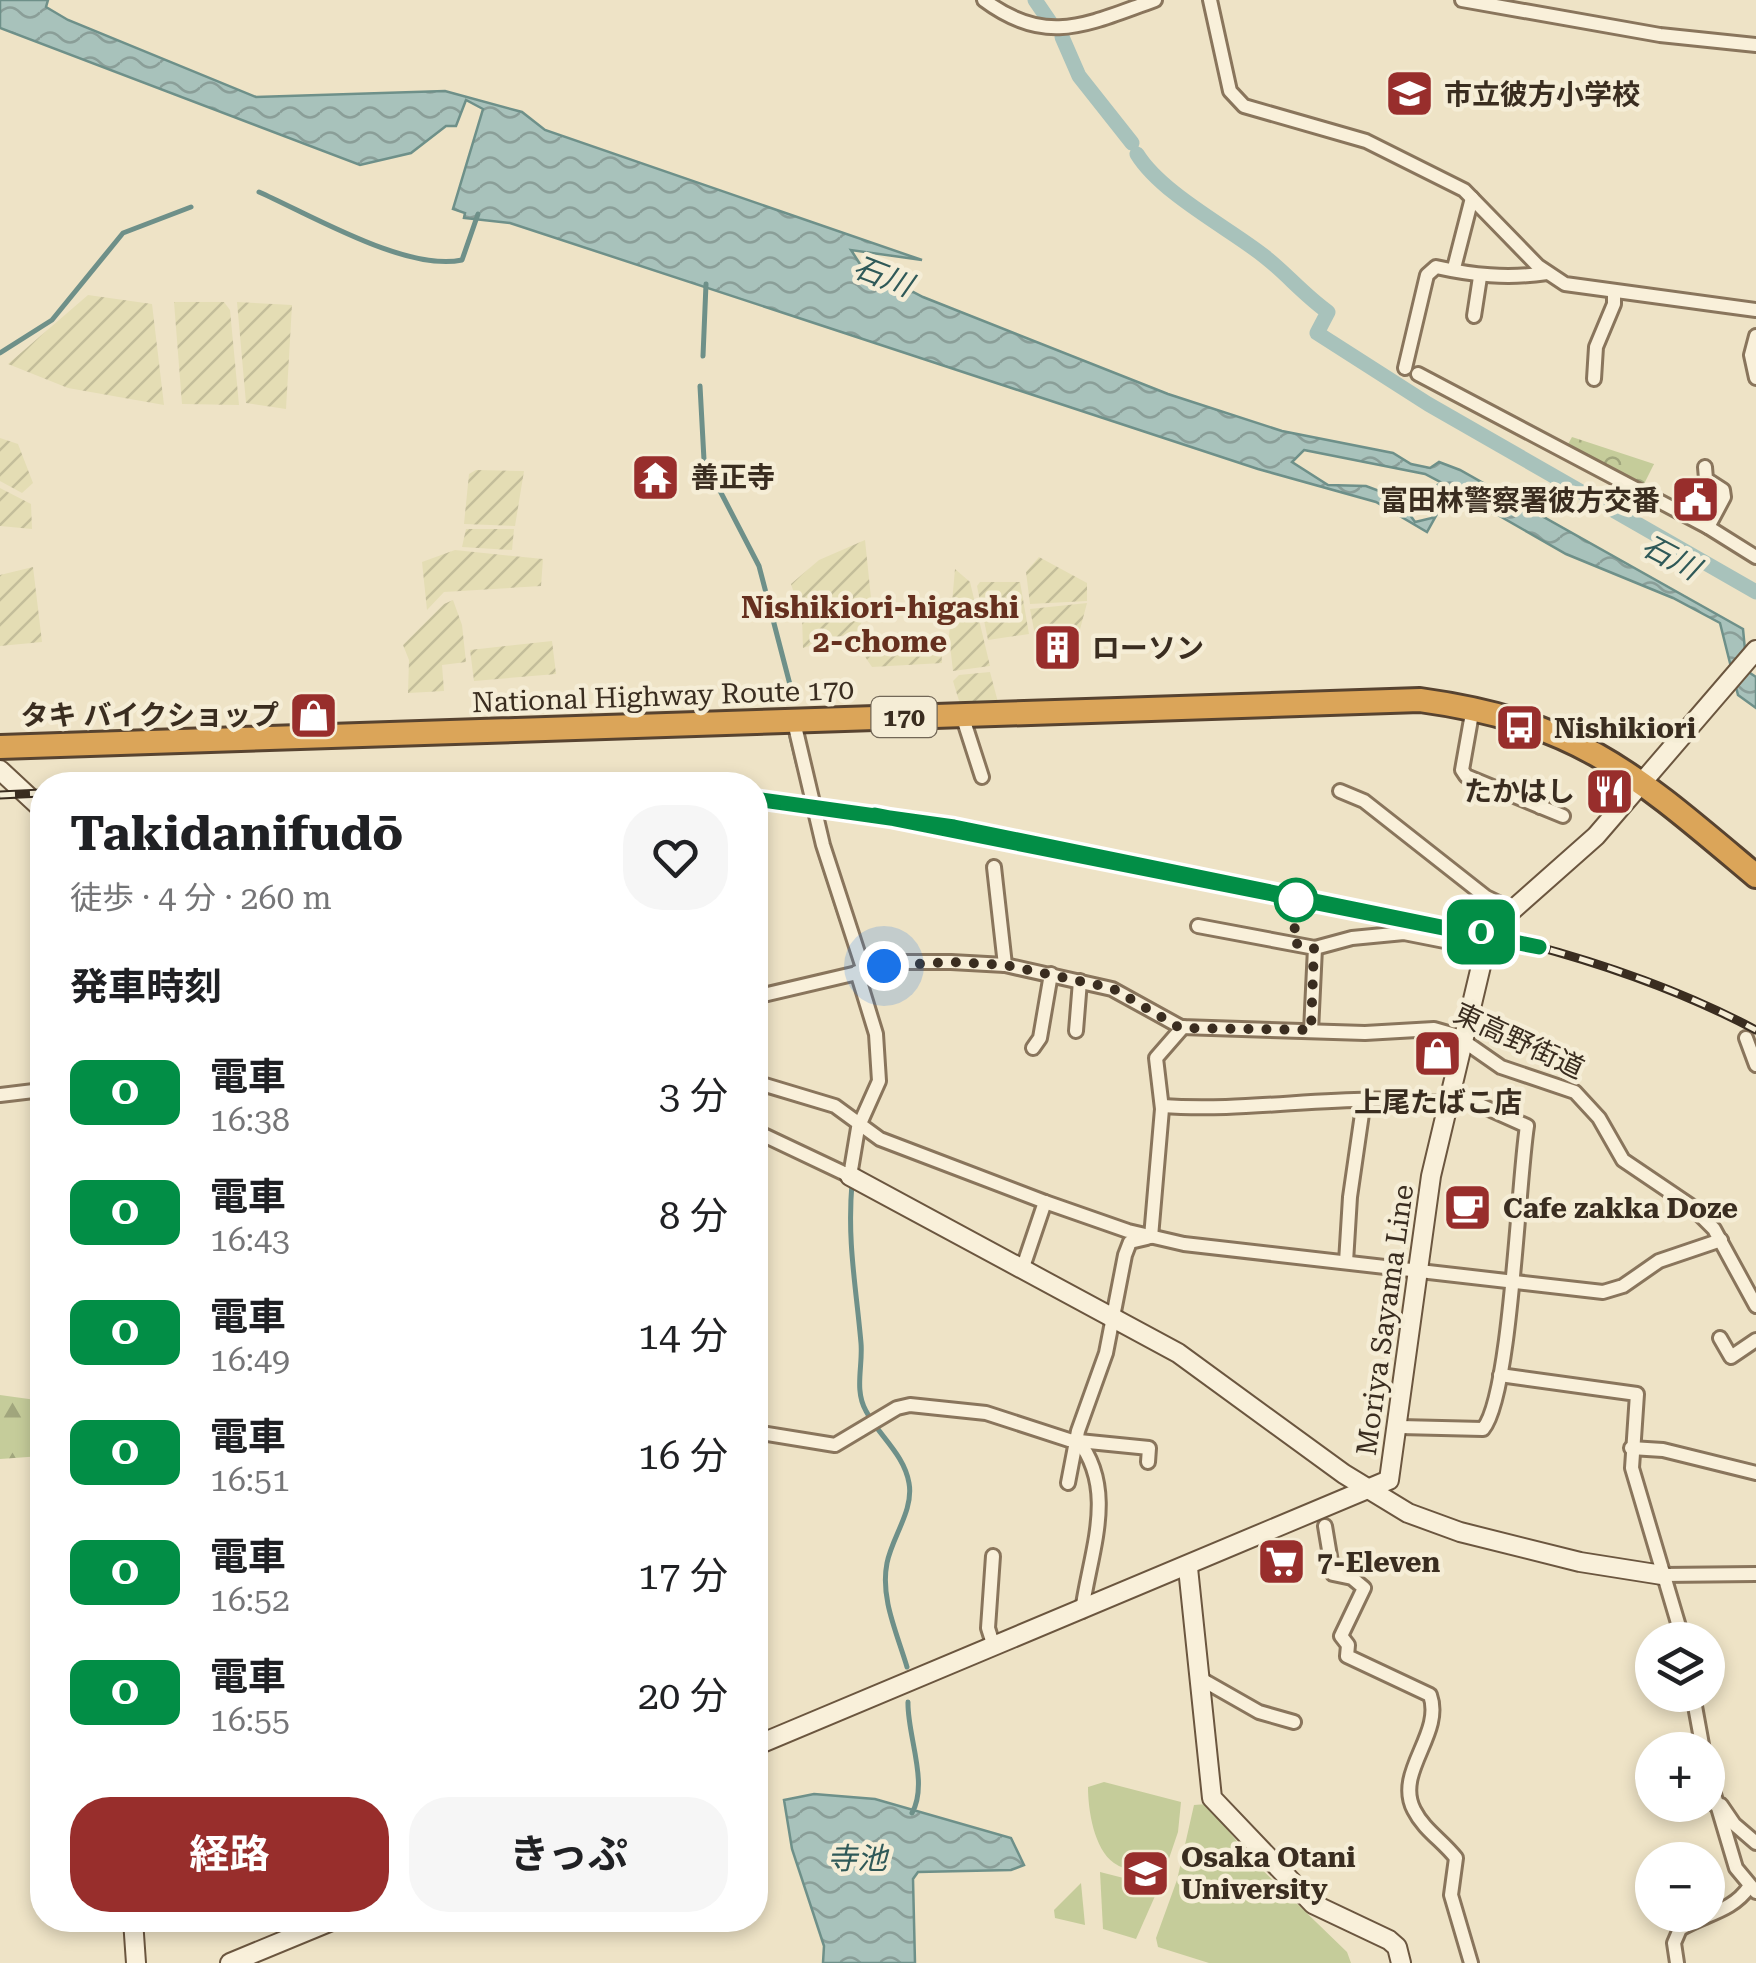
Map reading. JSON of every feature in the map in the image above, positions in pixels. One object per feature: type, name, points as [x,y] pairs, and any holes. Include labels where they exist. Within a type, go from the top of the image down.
[{"type":"highway","name":"National Highway Route 170","points":[[0,748],[1381,700],[1473,708],[1571,739],[1642,781],[1756,876]]},
{"type":"main road","name":"Moriya Sayama Line","points":[[768,1741],[1372,1491],[1390,1480],[1431,1176],[1486,950],[1512,910],[1596,836],[1756,650]]},
{"type":"main road","points":[[0,770],[30,798]]},
{"type":"main road","points":[[850,1176],[1178,1352],[1408,1513],[1460,1532],[1580,1562],[1662,1575]]},
{"type":"main road","points":[[1188,1568],[1212,1798],[1289,1883],[1314,1904],[1389,1940],[1402,1963]]},
{"type":"main road","points":[[134,1932],[136,1963]]},
{"type":"main road","points":[[230,1963],[305,1932]]},
{"type":"street","points":[[984,0],[1017,23],[1063,30],[1155,0]]},
{"type":"street","points":[[1210,0],[1224,70],[1236,102],[1252,110],[1366,141],[1472,198],[1548,273],[1566,284],[1756,310]]},
{"type":"street","points":[[1463,0],[1660,35],[1756,45]]},
{"type":"street","points":[[1454,268],[1472,198]]},
{"type":"street","points":[[1548,273],[1480,277],[1454,268],[1436,268],[1427,275],[1411,371],[1708,527],[1756,557]]},
{"type":"street","points":[[1474,316],[1480,277]]},
{"type":"street","points":[[1594,380],[1596,346],[1614,304],[1614,292]]},
{"type":"street","points":[[1756,336],[1752,349],[1756,378]]},
{"type":"street","points":[[1706,466],[1706,479],[1723,490],[1724,497],[1708,527]]},
{"type":"street","points":[[1473,708],[1462,770],[1563,816]]},
{"type":"street","points":[[962,715],[982,777]]},
{"type":"street","points":[[768,1137],[850,1176],[859,1126],[875,1097],[880,1067],[861,971],[794,722]]},
{"type":"street","points":[[1540,807],[1547,790]]},
{"type":"street","points":[[1340,791],[1364,801],[1486,897],[1512,910]]},
{"type":"street","points":[[994,867],[1005,965]]},
{"type":"street","points":[[1198,926],[1314,948],[1352,938],[1404,933],[1486,950]]},
{"type":"street","points":[[1311,1030],[1314,948]]},
{"type":"street","name":"東高野街道","points":[[768,993],[904,962],[1005,965],[1112,988],[1183,1028],[1434,1029],[1462,1041],[1501,1067],[1575,1092],[1599,1118],[1623,1160],[1692,1206],[1721,1240],[1756,1306]]},
{"type":"street","points":[[1033,1048],[1040,1038],[1050,974]]},
{"type":"street","points":[[1076,1031],[1080,980]]},
{"type":"street","points":[[1151,1237],[1162,1106],[1156,1058],[1183,1028]]},
{"type":"street","points":[[1746,1038],[1756,1066]]},
{"type":"street","points":[[768,1086],[835,1106],[880,1139],[1045,1202],[1151,1237],[1310,1261],[1602,1292],[1623,1286],[1659,1261],[1721,1240]]},
{"type":"street","points":[[0,1095],[30,1091]]},
{"type":"street","points":[[1162,1106],[1202,1109],[1449,1098],[1527,1126],[1500,1375],[1483,1429],[1400,1427]]},
{"type":"street","points":[[1346,1262],[1350,1197],[1364,1100]]},
{"type":"street","points":[[1023,1267],[1045,1202]]},
{"type":"street","points":[[1068,1483],[1077,1439],[1100,1378],[1130,1242],[1151,1237]]},
{"type":"street","points":[[1720,1338],[1731,1357],[1756,1340]]},
{"type":"street","points":[[1500,1375],[1637,1394],[1632,1468],[1677,1622]]},
{"type":"street","points":[[768,1434],[835,1445],[897,1408],[910,1405],[986,1413],[1077,1439],[1149,1448]]},
{"type":"street","points":[[1077,1439],[1093,1460],[1100,1492],[1082,1612]]},
{"type":"street","points":[[1632,1448],[1678,1453],[1756,1472]]},
{"type":"street","points":[[1325,1526],[1333,1574],[1352,1578],[1364,1588],[1341,1636],[1348,1645],[1347,1656],[1430,1695],[1433,1702],[1428,1732],[1411,1774],[1411,1802],[1423,1825],[1456,1858],[1450,1895],[1471,1963]]},
{"type":"street","points":[[993,1556],[988,1628],[994,1648]]},
{"type":"street","points":[[1662,1575],[1756,1574]]},
{"type":"street","points":[[1201,1679],[1259,1712],[1294,1722]]},
{"type":"street","points":[[1725,1811],[1756,1843]]},
{"type":"street","points":[[1677,1963],[1674,1943],[1680,1928],[1752,1889],[1736,1868],[1720,1822]]},
{"type":"shaded area","points":[[88,295],[152,304],[164,405],[68,388],[8,364]]},
{"type":"shaded area","points":[[174,302],[224,302],[230,310],[239,405],[182,404]]},
{"type":"shaded area","points":[[237,302],[292,305],[286,409],[246,403]]},
{"type":"shaded area","points":[[0,438],[18,444],[33,483],[22,493],[0,481]]},
{"type":"shaded area","points":[[476,470],[524,471],[515,526],[464,524],[469,474]]},
{"type":"shaded area","points":[[0,488],[31,504],[32,529],[0,526]]},
{"type":"shaded area","points":[[466,529],[514,529],[512,550],[462,547]]},
{"type":"shaded area","points":[[865,540],[871,598],[801,615],[791,584],[819,560]]},
{"type":"shaded area","points":[[455,550],[543,559],[541,586],[444,592],[427,610],[422,562]]},
{"type":"shaded area","points":[[1039,557],[1087,583],[1087,601],[1030,604],[1026,572]]},
{"type":"shaded area","points":[[33,567],[42,642],[0,646],[0,575]]},
{"type":"shaded area","points":[[955,569],[970,582],[990,666],[953,671],[949,636]]},
{"type":"shaded area","points":[[980,582],[1020,582],[1029,634],[988,640],[977,586]]},
{"type":"shaded area","points":[[453,600],[462,625],[466,662],[442,665],[444,691],[408,693],[409,660],[403,645],[444,604]]},
{"type":"shaded area","points":[[870,601],[858,631],[803,648],[802,617]]},
{"type":"shaded area","points":[[1087,603],[1079,633],[1035,635],[1030,609]]},
{"type":"shaded area","points":[[552,641],[556,674],[474,681],[470,650]]},
{"type":"shaded area","points":[[857,645],[941,645],[942,663],[872,667]]},
{"type":"shaded area","points":[[990,672],[999,706],[960,704],[953,681],[959,675]]},
{"type":"green space","points":[[1572,437],[1654,464],[1644,484],[1567,446]]},
{"type":"green space","points":[[0,1395],[30,1399],[30,1457],[0,1459]]},
{"type":"green space","points":[[1104,1782],[1181,1802],[1178,1832],[1162,1879],[1131,1871],[1107,1857],[1091,1817],[1088,1787]]},
{"type":"green space","points":[[1207,1804],[1251,1859],[1347,1952],[1351,1963],[1209,1963],[1158,1947],[1156,1938],[1177,1880],[1194,1805]]},
{"type":"green space","points":[[1100,1872],[1159,1887],[1136,1939],[1103,1929]]},
{"type":"green space","points":[[1081,1883],[1085,1925],[1055,1918],[1054,1910]]},
{"type":"water","points":[[0,0],[48,0],[46,7],[68,20],[256,97],[445,91],[522,112],[545,130],[922,260],[851,250],[860,264],[923,297],[1168,394],[1282,431],[1393,453],[1411,464],[1430,468],[1439,462],[1460,470],[1743,629],[1747,671],[1756,677],[1756,708],[1738,695],[1720,623],[1673,598],[1566,554],[1496,514],[1442,505],[1427,532],[1376,502],[1258,469],[510,223],[464,218],[465,213],[453,209],[483,109],[466,100],[456,126],[446,126],[411,153],[360,165],[0,28]],"holes":[[[1304,450],[1425,474],[1442,483],[1426,490],[1437,506],[1432,518],[1415,522],[1398,498],[1366,486],[1328,485],[1292,462]]]},
{"type":"water","name":"寺池","points":[[814,1794],[875,1799],[1011,1838],[1024,1865],[1011,1870],[918,1872],[913,1879],[915,1963],[823,1963],[824,1946],[792,1849],[784,1800]]},
{"type":"waterway","points":[[1035,0],[1050,22]]},
{"type":"waterway","points":[[1062,37],[1079,76],[1132,143]]},
{"type":"waterway","name":"石川","points":[[1137,154],[1178,196],[1264,256],[1328,312],[1317,333],[1428,404],[1756,592]]},
{"type":"waterway","points":[[259,192],[387,250],[440,261],[462,260],[478,214]]},
{"type":"waterway","points":[[0,353],[52,320],[123,233],[191,207]]},
{"type":"waterway","points":[[703,356],[706,284]]},
{"type":"waterway","points":[[700,386],[704,460],[759,566],[794,700]]},
{"type":"waterway","points":[[791,737],[798,766]]},
{"type":"waterway","points":[[820,855],[841,920]]},
{"type":"waterway","points":[[852,1183],[851,1245],[861,1343],[860,1395],[871,1420],[897,1454],[909,1483],[906,1513],[885,1576],[891,1615],[907,1667]]},
{"type":"waterway","points":[[908,1702],[918,1773],[917,1801],[912,1813]]},
{"type":"railway","points":[[0,795],[30,794]]},
{"type":"railway","points":[[768,800],[980,832],[1485,933],[1624,973],[1756,1030]]},
{"type":"train","name":"O","points":[[768,800],[836,807],[954,827],[1395,914],[1539,947],[875,815]]},
{"type":"place","name":"市立彼方小学校","points":[[1409,94]]},
{"type":"place","name":"善正寺","points":[[656,477]]},
{"type":"place","name":"富田林警察署彼方交番","points":[[1695,500]]},
{"type":"place","name":"ローソン","points":[[1057,648]]},
{"type":"place","name":"タキ バイクショップ","points":[[314,715]]},
{"type":"place","name":"Nishikiori","points":[[1519,728]]},
{"type":"place","name":"たかはし","points":[[1610,791]]},
{"type":"place","name":"上尾たばこ店","points":[[1438,1054]]},
{"type":"place","name":"Cafe zakka Doze","points":[[1468,1208]]},
{"type":"place","name":"7-Eleven","points":[[1282,1562]]},
{"type":"place","name":"Osaka Otani University","points":[[1146,1873]]},
{"type":"district","name":"Nishikiori-higashi 2-chome","points":[[880,624]]},
{"type":"route","points":[[884,966],[904,962],[1005,965],[1112,988],[1180,1028],[1311,1030],[1314,948],[1294,943],[1296,900]]}]
